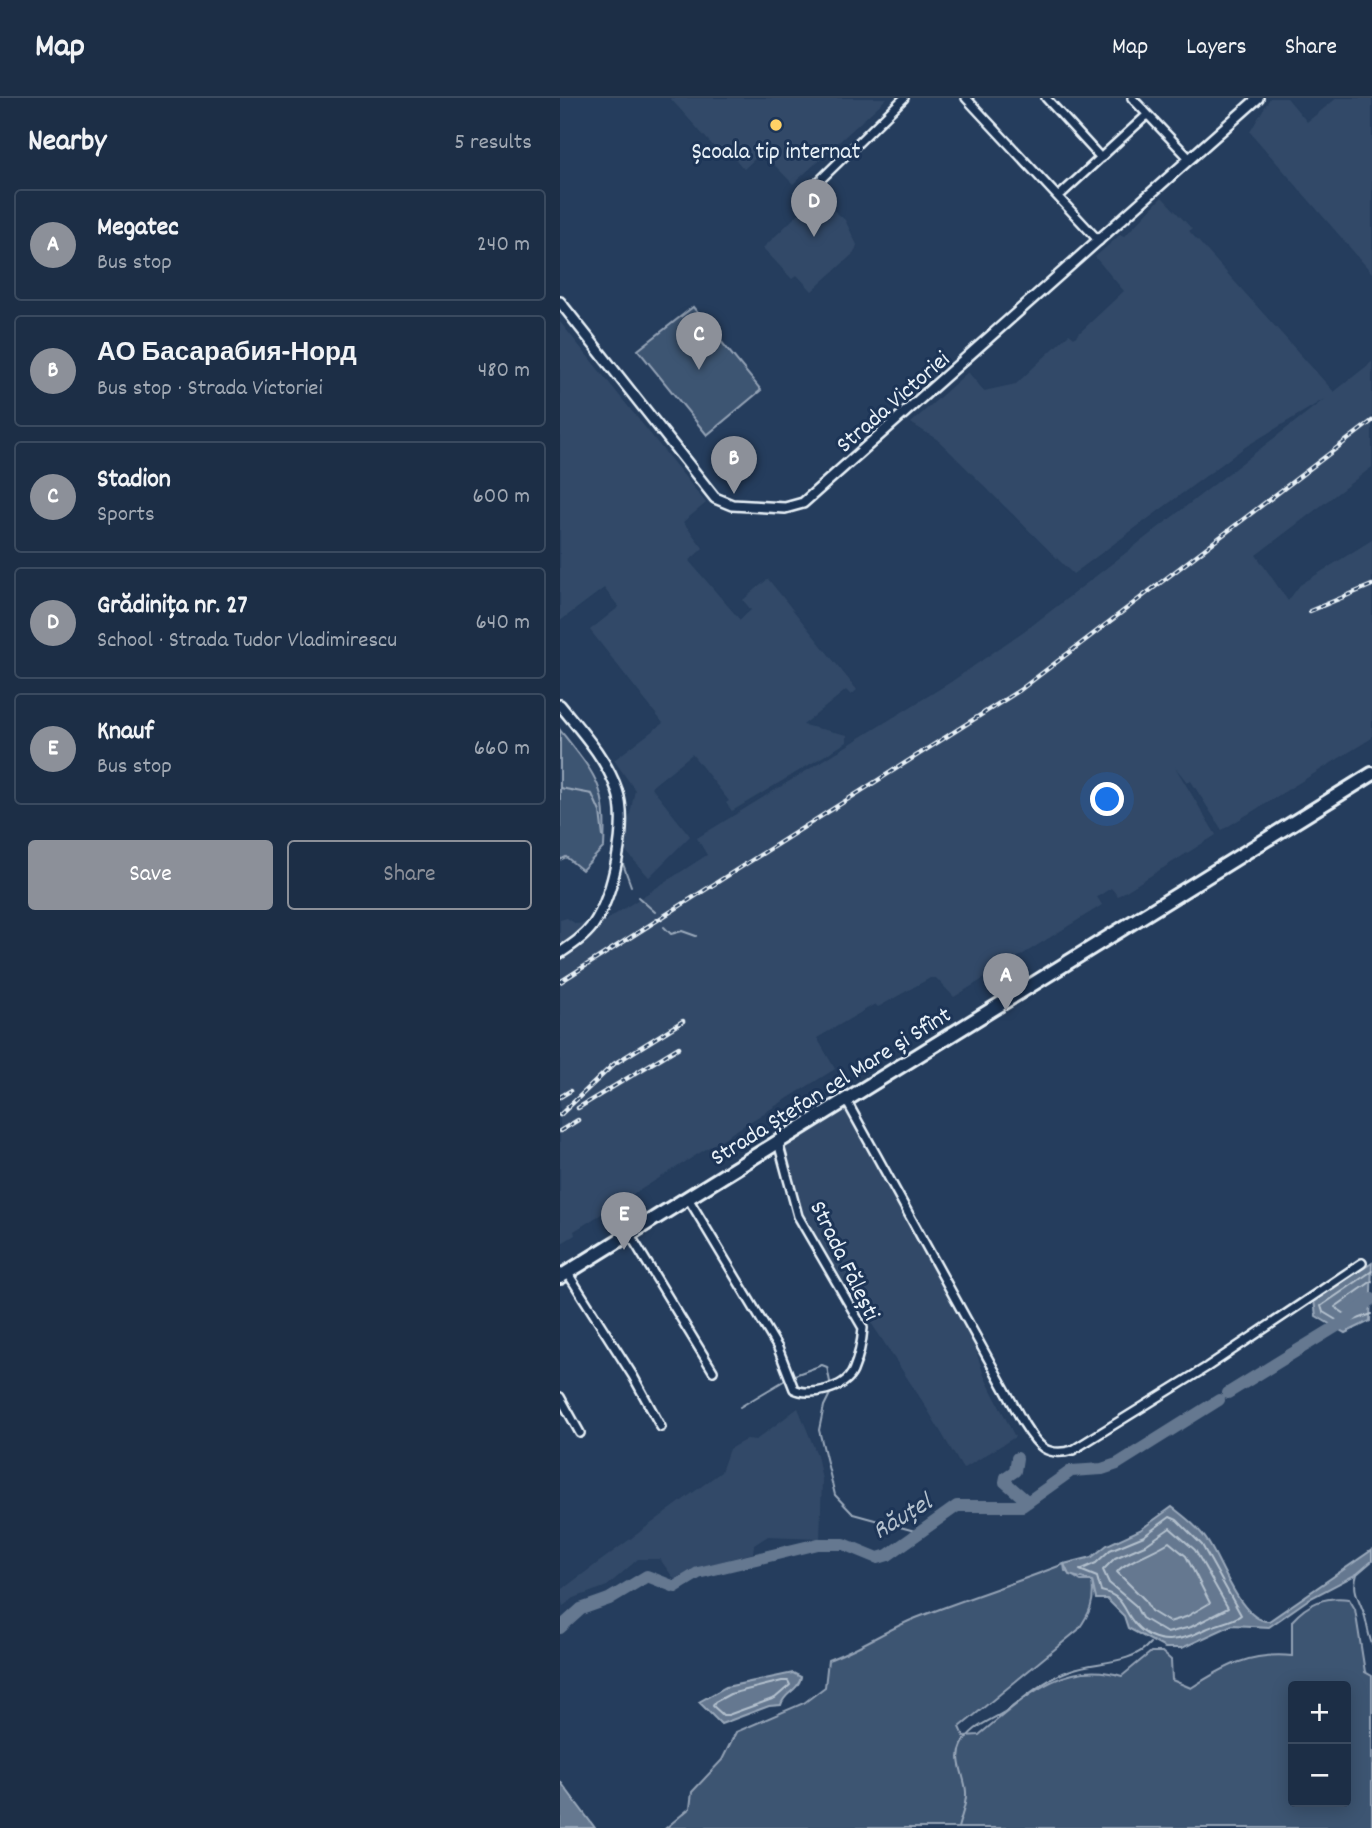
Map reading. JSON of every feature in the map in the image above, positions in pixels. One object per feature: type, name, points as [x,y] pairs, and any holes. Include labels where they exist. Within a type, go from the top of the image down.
[{"type":"main road","name":"Strada Ștefan cel Mare și Sfînt","points":[[564,1274],[1372,774]]},
{"type":"street","points":[[810,190],[904,98]]},
{"type":"street","points":[[966,98],[1099,241]]},
{"type":"street","points":[[1046,98],[1101,159]]},
{"type":"street","points":[[1132,98],[1190,159]]},
{"type":"street","name":"Strada Victoriei","points":[[560,302],[715,498],[732,505],[793,507],[820,489],[1258,98]]},
{"type":"street","points":[[1058,197],[1147,115]]},
{"type":"street","points":[[560,705],[608,770],[618,791],[621,812],[619,839],[605,903],[586,934],[560,953]]},
{"type":"street","points":[[845,1099],[1024,1424],[1043,1450],[1051,1454],[1073,1450],[1207,1367],[1362,1263]]},
{"type":"street","name":"Strada Fălești","points":[[688,1198],[778,1348],[794,1389],[803,1393],[816,1392],[850,1375],[863,1328],[798,1216],[778,1142]]},
{"type":"street","points":[[629,1233],[713,1371]]},
{"type":"street","points":[[564,1274],[634,1376],[661,1427]]},
{"type":"street","points":[[560,1397],[580,1433]]},
{"type":"shaded area","name":"Școala tip internat","points":[[670,98],[887,98],[793,184],[762,152],[744,169],[731,154],[725,159]]},
{"type":"shaded area","points":[[1270,98],[1287,98],[1307,122],[1337,98],[1372,98],[1372,273],[1250,132]]},
{"type":"shaded area","points":[[817,196],[845,220],[857,245],[854,253],[812,291],[797,275],[792,279],[763,248]]},
{"type":"shaded area","points":[[1162,197],[1192,229],[1189,231],[1334,392],[1372,362],[1372,467],[1256,555],[1288,601],[1300,585],[1372,540],[1372,738],[1222,830],[1191,781],[1187,782],[1175,767],[1216,835],[1118,896],[1111,888],[1097,897],[1102,905],[954,997],[936,978],[930,978],[878,1007],[875,1004],[817,1038],[835,1069],[574,1231],[575,1235],[560,1244],[560,920],[567,918],[576,924],[605,921],[707,855],[697,838],[951,682],[1034,624],[1326,398],[1245,447],[1073,574],[938,440],[911,423],[968,372],[984,391],[1016,384],[1069,334],[1074,338],[1124,291],[1095,257],[1120,235],[1125,236]]},
{"type":"shaded area","points":[[693,307],[761,390],[707,435],[638,350]]},
{"type":"shaded area","points":[[560,322],[706,503],[683,522],[703,548],[689,561],[740,620],[751,610],[743,600],[768,579],[857,690],[851,695],[846,690],[803,725],[847,735],[847,742],[732,811],[726,803],[729,801],[692,754],[651,787],[690,836],[649,877],[623,848],[635,790],[614,760],[663,723],[590,630],[619,607],[604,588],[560,621]]},
{"type":"shaded area","points":[[560,730],[591,772],[597,783],[604,810],[604,847],[582,870],[566,857],[560,860]]},
{"type":"shaded area","points":[[845,1099],[965,1315],[984,1376],[1015,1437],[963,1469],[923,1402],[817,1240],[801,1209],[778,1142]]},
{"type":"shaded area","points":[[798,1408],[817,1455],[822,1480],[820,1538],[768,1536],[754,1545],[753,1553],[695,1568],[675,1580],[660,1559],[638,1559],[607,1586],[574,1598],[563,1606],[560,1591],[721,1472],[729,1449],[747,1439],[756,1440]]},
{"type":"shaded area","points":[[1064,1564],[1065,1571],[1081,1581],[1092,1581],[1092,1601],[1078,1630],[960,1727],[964,1736],[979,1735],[1028,1696],[1062,1677],[1081,1672],[1122,1676],[1151,1652],[1162,1652],[1171,1660],[1172,1680],[1191,1688],[1238,1662],[1263,1656],[1292,1656],[1292,1621],[1298,1615],[1318,1602],[1349,1599],[1355,1609],[1365,1672],[1372,1676],[1372,1828],[666,1828],[690,1808],[692,1792],[722,1760],[736,1732],[804,1703],[825,1687],[828,1660],[916,1618]]},
{"type":"water","points":[[1372,1263],[1370,1321],[1345,1333],[1316,1316],[1314,1300]]},
{"type":"water","points":[[1172,1507],[1204,1537],[1242,1602],[1259,1619],[1269,1621],[1372,1550],[1372,1561],[1357,1574],[1309,1599],[1269,1627],[1232,1625],[1182,1648],[1165,1648],[1128,1628],[1124,1616],[1107,1599],[1096,1599],[1092,1581],[1069,1575],[1064,1564],[1092,1557],[1107,1545],[1140,1530]]},
{"type":"water","points":[[793,1673],[801,1677],[781,1705],[769,1706],[721,1724],[699,1702],[726,1687]]},
{"type":"water","points":[[560,1781],[595,1828],[560,1828]]},
{"type":"waterway","points":[[560,788],[592,794],[600,812],[603,837]]},
{"type":"waterway","points":[[623,864],[631,886]]},
{"type":"waterway","points":[[638,897],[655,912]]},
{"type":"waterway","points":[[664,927],[671,934],[682,931],[696,936]]},
{"type":"waterway","name":"Răuțel","points":[[1228,1393],[1342,1323],[1372,1299]]},
{"type":"waterway","points":[[792,1376],[822,1365],[827,1367],[831,1387]]},
{"type":"waterway","points":[[740,1407],[787,1379]]},
{"type":"waterway","points":[[831,1392],[824,1406],[819,1430],[835,1495],[853,1514],[922,1533]]},
{"type":"waterway","name":"Răuțel","points":[[560,1628],[581,1609],[609,1599],[647,1576],[675,1587],[698,1573],[818,1544],[844,1544],[878,1558],[888,1555],[957,1506],[1022,1506],[1071,1471],[1102,1469],[1117,1464],[1219,1400]]},
{"type":"waterway","points":[[1017,1458],[1015,1471],[1006,1477],[1005,1482],[1028,1502]]},
{"type":"waterway","points":[[1357,1574],[1356,1591],[1372,1644]]},
{"type":"waterway","points":[[958,1828],[966,1796],[959,1757],[962,1745],[972,1732],[1055,1677],[1081,1667],[1123,1659],[1150,1643]]},
{"type":"railway","points":[[560,982],[1020,690],[1372,421]]},
{"type":"railway","points":[[1310,611],[1372,585]]},
{"type":"railway","points":[[560,1115],[614,1064],[683,1021]]},
{"type":"railway","points":[[578,1108],[679,1047]]},
{"type":"railway","points":[[560,1097],[570,1091]]},
{"type":"railway","points":[[560,1131],[578,1120]]},
{"type":"place","name":"Școala tip internat","points":[[776,125]]},
{"type":"place","name":"Grădinița nr. 27","points":[[814,237]]},
{"type":"place","name":"Stadion","points":[[699,370]]},
{"type":"place","name":"АО Басарабия-Норд","points":[[734,494]]},
{"type":"place","name":"Megatec","points":[[1006,1011]]},
{"type":"place","name":"Knauf","points":[[624,1250]]}]
